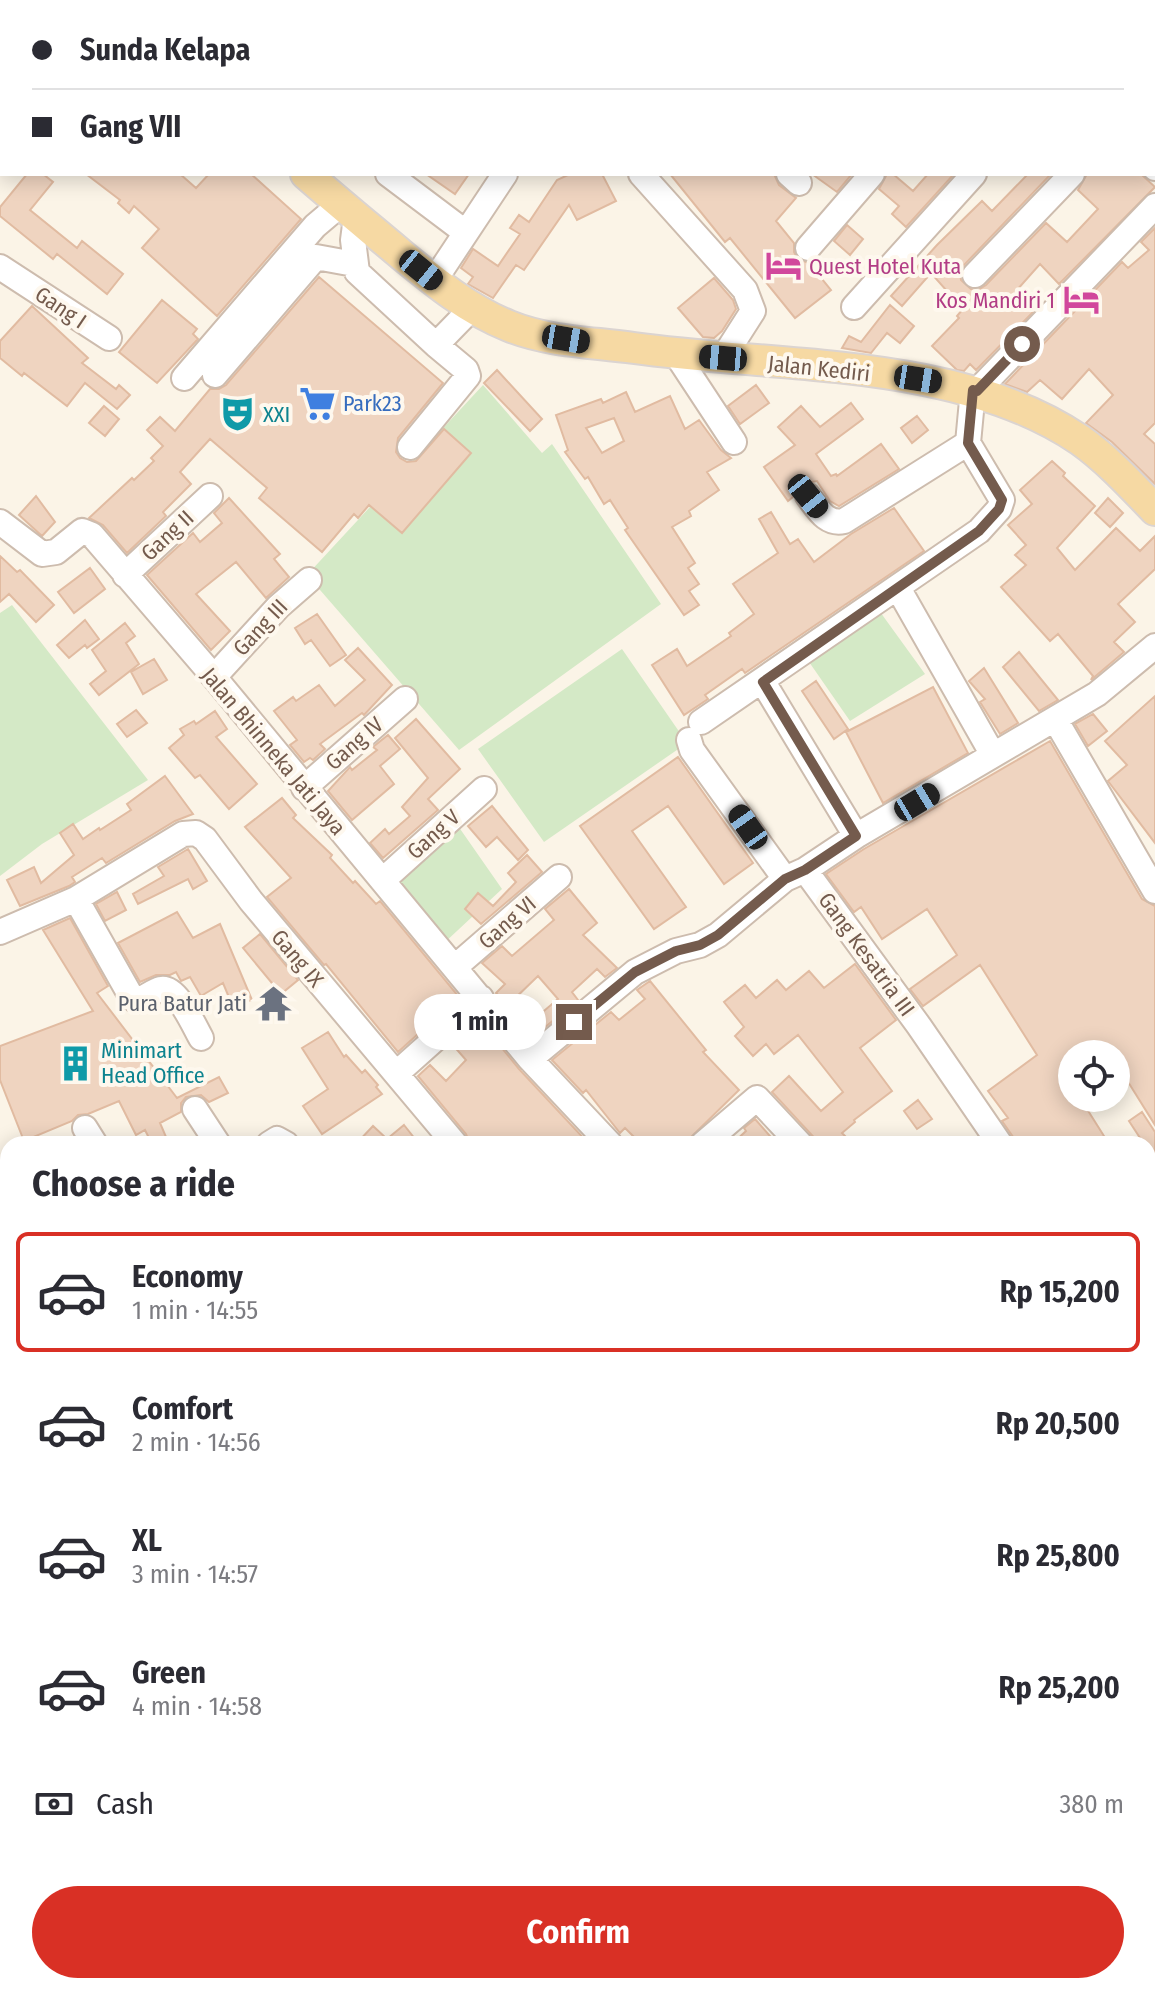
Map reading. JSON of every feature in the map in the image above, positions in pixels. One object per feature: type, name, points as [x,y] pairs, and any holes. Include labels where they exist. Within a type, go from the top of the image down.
[{"type":"main road","name":"Jalan Kediri","points":[[308,176],[434,281],[472,308],[510,327],[543,336],[676,354],[873,373],[941,382],[975,391],[1037,417],[1083,442],[1155,510]]},
{"type":"street","points":[[391,176],[465,232]]},
{"type":"street","points":[[434,281],[498,176]]},
{"type":"street","points":[[643,176],[745,290],[753,311],[723,358]]},
{"type":"street","points":[[808,248],[870,176]]},
{"type":"street","points":[[854,307],[972,176]]},
{"type":"street","points":[[975,275],[1070,176]]},
{"type":"street","points":[[530,1059],[635,972],[676,951],[700,945],[718,935],[795,874],[692,750],[695,731],[979,531],[1002,504],[1001,497],[968,443],[975,391],[1155,206]]},
{"type":"street","points":[[184,378],[315,226],[348,210],[354,264],[363,280],[466,370],[468,376],[410,447]]},
{"type":"street","points":[[215,375],[316,257],[354,264]]},
{"type":"street","name":"Gang I","points":[[4,278],[109,338]]},
{"type":"street","points":[[436,345],[472,308]]},
{"type":"street","points":[[676,354],[734,442]]},
{"type":"street","points":[[808,496],[828,520],[836,523],[844,521],[968,443]]},
{"type":"street","name":"Gang II","points":[[125,575],[210,496]]},
{"type":"street","name":"Jalan Bhinneka Jati Jaya","points":[[0,522],[42,554],[56,552],[82,531],[92,535],[214,677],[530,1059],[602,1136]]},
{"type":"street","name":"Gang III","points":[[214,677],[278,607],[309,580]]},
{"type":"street","points":[[898,588],[993,755]]},
{"type":"street","name":"Gang Kesatria III","points":[[995,1136],[919,1026],[795,874],[1105,688],[1155,646]]},
{"type":"street","points":[[763,682],[856,836]]},
{"type":"street","name":"Gang IV","points":[[304,788],[405,699]]},
{"type":"street","points":[[1055,719],[1155,891]]},
{"type":"street","name":"Gang V","points":[[383,880],[484,789]]},
{"type":"street","name":"Gang IX","points":[[76,899],[183,834],[196,833],[205,839],[260,913],[397,1073],[446,1136]]},
{"type":"street","name":"Gang VI","points":[[455,967],[559,877]]},
{"type":"street","points":[[0,932],[76,899],[132,998],[137,1001],[162,989],[170,990],[201,1038]]},
{"type":"street","points":[[397,1073],[481,998]]},
{"type":"street","points":[[712,1136],[757,1098],[793,1136]]},
{"type":"street","points":[[195,1109],[213,1136]]},
{"type":"green space","points":[[483,385],[542,453],[552,444],[661,604],[459,750],[307,575]]},
{"type":"green space","points":[[12,605],[148,780],[42,844],[0,876],[0,613]]},
{"type":"green space","points":[[878,609],[925,674],[850,721],[807,659]]},
{"type":"green space","points":[[622,649],[687,743],[544,842],[478,749]]},
{"type":"green space","points":[[456,823],[502,889],[443,944],[389,880]]},
{"type":"building","points":[[25,176],[46,176],[53,182],[30,210],[77,248],[82,241],[123,274],[107,294],[57,254],[53,259],[0,216],[0,207]]},
{"type":"building","points":[[89,176],[182,176],[196,188],[207,176],[253,176],[301,219],[217,316],[142,248],[159,229],[134,206],[129,213],[118,203],[120,200]]},
{"type":"building","points":[[429,176],[468,176],[455,194]]},
{"type":"building","points":[[566,176],[603,176],[616,201],[577,220],[569,205],[524,270],[516,265],[493,298],[468,284],[473,277],[461,268],[473,249],[498,266],[520,234],[510,228],[519,215],[529,222],[557,180]]},
{"type":"building","name":"Quest Hotel Kuta","points":[[672,176],[775,176],[779,185],[796,198],[776,221],[794,243],[798,259],[809,263],[831,290],[795,318],[730,238],[725,242]]},
{"type":"building","points":[[815,176],[850,176],[837,192]]},
{"type":"building","points":[[886,176],[895,176],[913,191],[926,176],[952,176],[906,227],[892,214],[899,206],[879,189]]},
{"type":"building","points":[[1026,176],[1049,176],[964,265],[960,272],[961,280],[971,289],[978,290],[986,285],[1046,223],[1067,242],[1098,209],[1078,190],[1086,176],[1143,176],[1155,187],[1059,284],[1040,264],[1016,291],[1035,310],[976,370],[970,364],[964,371],[957,370],[932,346],[959,318],[957,316],[963,309],[931,273],[902,306],[891,296],[982,201],[992,211]]},
{"type":"building","points":[[847,225],[863,239],[850,255],[834,241]]},
{"type":"building","points":[[1155,228],[1155,423],[1144,434],[1155,444],[1155,484],[1112,442],[1086,423],[1113,395],[1089,369],[1062,399],[1040,380],[1027,392],[1005,384],[1122,262],[1128,268],[1149,250],[1141,242]]},
{"type":"building","name":"Park23","points":[[319,277],[443,383],[398,438],[396,452],[400,458],[407,462],[416,461],[444,429],[471,453],[402,533],[369,505],[358,518],[354,514],[322,552],[259,498],[267,488],[210,439],[180,472],[191,484],[163,512],[166,516],[127,553],[103,525],[89,518],[154,461],[151,458],[163,446],[147,430],[160,417],[175,431],[210,389],[226,385]]},
{"type":"building","points":[[714,278],[733,300],[736,309],[714,338],[703,337],[678,308]]},
{"type":"building","points":[[162,300],[197,329],[193,334],[198,339],[157,383],[119,352]]},
{"type":"building","points":[[890,305],[914,326],[900,343],[887,333],[871,353],[842,348],[849,336],[861,342]]},
{"type":"building","points":[[32,306],[88,358],[82,363],[116,389],[119,385],[130,395],[117,409],[85,383],[67,406],[0,358],[0,341]]},
{"type":"building","points":[[497,370],[542,419],[530,431],[484,383]]},
{"type":"building","points":[[756,385],[769,403],[740,424],[728,406]]},
{"type":"building","points":[[626,392],[635,412],[670,396],[685,429],[699,420],[721,450],[731,458],[707,472],[719,490],[689,511],[691,516],[672,527],[695,563],[688,568],[699,584],[689,591],[699,605],[684,615],[625,530],[628,528],[610,500],[604,504],[588,477],[585,479],[565,452],[568,450],[556,415],[601,399],[603,403]],"holes":[[[614,418],[624,441],[602,453],[586,428]]]},
{"type":"building","points":[[851,403],[863,419],[816,454],[831,476],[837,476],[881,444],[899,469],[839,506],[830,501],[817,481],[800,484],[788,501],[764,467],[795,445],[778,427],[801,406],[820,427]]},
{"type":"building","points":[[104,406],[119,419],[105,436],[89,423]]},
{"type":"building","points":[[917,416],[928,430],[912,443],[901,428]]},
{"type":"building","points":[[1052,461],[1065,473],[1063,476],[1095,506],[1057,548],[1075,570],[1116,528],[1140,551],[1155,536],[1155,569],[1118,604],[1135,622],[1114,642],[1124,652],[1091,680],[1093,676],[1058,634],[1050,641],[1001,587],[1026,565],[1015,555],[1026,545],[1008,525],[1032,504],[1020,490]]},
{"type":"building","points":[[36,496],[55,522],[42,536],[19,515]]},
{"type":"building","points":[[229,498],[280,554],[274,559],[289,577],[266,598],[236,562],[196,594],[230,631],[211,650],[147,575],[193,533],[200,542],[222,523],[214,513]]},
{"type":"building","points":[[1108,498],[1123,513],[1110,527],[1095,513]]},
{"type":"building","points":[[894,508],[924,551],[745,673],[742,669],[705,695],[708,699],[684,715],[652,665],[677,649],[687,666],[731,636],[729,633],[754,614],[733,584],[778,553],[759,519],[771,512],[790,544],[798,539],[814,562],[851,534]]},
{"type":"building","points":[[0,556],[17,572],[20,570],[54,605],[36,622],[9,594],[0,602]]},
{"type":"building","points":[[90,568],[105,589],[74,613],[58,592]]},
{"type":"building","points":[[317,614],[346,655],[330,666],[311,640],[305,644],[295,628]]},
{"type":"building","points":[[85,620],[99,639],[87,648],[85,645],[69,658],[57,645]]},
{"type":"building","points":[[125,623],[135,636],[126,643],[139,664],[99,695],[90,684],[106,671],[92,650]]},
{"type":"building","points":[[358,648],[392,685],[364,715],[362,713],[320,744],[325,749],[313,760],[310,758],[304,762],[290,745],[297,740],[274,711],[293,697],[296,701],[319,685],[335,706],[365,680],[345,660]]},
{"type":"building","points":[[1019,652],[1058,700],[1039,711],[1003,667]]},
{"type":"building","points":[[154,659],[167,680],[143,694],[131,672]]},
{"type":"building","points":[[984,668],[1018,723],[1000,734],[980,702],[985,699],[969,681]]},
{"type":"building","points":[[816,681],[848,729],[834,739],[802,691]]},
{"type":"building","points":[[933,687],[968,753],[883,803],[846,732]]},
{"type":"building","points":[[1155,696],[1155,843],[1108,781],[1127,765],[1105,741]]},
{"type":"building","points":[[136,710],[147,723],[127,737],[117,724]]},
{"type":"building","points":[[215,711],[227,729],[216,737],[257,784],[229,809],[200,775],[195,778],[169,748],[184,735],[180,729],[194,721],[196,724]]},
{"type":"building","points":[[1093,714],[1107,731],[1088,746],[1075,724]]},
{"type":"building","points":[[416,719],[460,769],[428,799],[438,810],[383,858],[370,843],[385,829],[389,834],[410,816],[402,807],[428,778],[395,738]]},
{"type":"building","points":[[388,735],[400,749],[380,766],[394,784],[352,820],[328,791],[350,767],[352,770],[377,750],[373,747]]},
{"type":"building","points":[[1050,741],[1142,899],[1155,906],[1155,1125],[1130,1085],[1130,1040],[1058,1040],[1058,1112],[1089,1112],[1104,1136],[1012,1136],[1002,1121],[1008,1118],[988,1091],[1037,1055],[980,965],[923,1006],[910,989],[957,955],[927,909],[882,939],[861,907],[854,912],[826,874]]},
{"type":"building","points":[[678,757],[753,863],[724,884],[668,806],[632,831],[686,907],[654,929],[580,826]]},
{"type":"building","points":[[165,776],[193,814],[175,821],[106,863],[102,858],[72,877],[75,882],[69,886],[20,906],[7,880],[34,867],[41,883],[74,855],[60,833],[73,824],[83,839],[100,830],[131,810],[127,804]]},
{"type":"building","points":[[282,798],[296,815],[293,818],[332,855],[330,858],[353,883],[355,881],[376,904],[380,901],[459,997],[398,1052],[267,897],[291,878],[245,827]]},
{"type":"building","points":[[492,806],[528,850],[518,860],[497,837],[486,847],[468,826]]},
{"type":"building","points":[[188,849],[207,881],[193,889],[188,879],[138,904],[133,894],[164,876],[158,867]]},
{"type":"building","points":[[527,855],[542,872],[481,924],[465,909],[478,893],[493,906],[516,882],[508,873]]},
{"type":"building","points":[[569,889],[597,923],[583,935],[617,968],[605,977],[597,969],[572,992],[578,1000],[532,1038],[524,1028],[558,999],[538,976],[508,1005],[496,993],[505,984],[482,963],[502,946],[512,956],[554,920],[545,909]]},
{"type":"building","points":[[117,892],[126,910],[105,921],[96,904]]},
{"type":"building","points":[[177,912],[193,938],[220,924],[252,1000],[233,1007],[223,983],[201,996],[190,977],[181,981],[176,972],[156,975],[140,982],[118,943]]},
{"type":"building","name":"Minimart Head Office","points":[[70,918],[108,986],[97,993],[177,1098],[219,1077],[228,1093],[209,1102],[201,1095],[186,1097],[181,1103],[181,1112],[160,1123],[166,1136],[148,1136],[145,1130],[136,1135],[119,1101],[78,1115],[72,1121],[36,1136],[22,1136],[0,1080],[0,1046],[93,1011],[43,930]]},
{"type":"building","points":[[260,934],[298,980],[281,994],[243,948]]},
{"type":"building","points":[[855,964],[896,1020],[860,1048],[892,1091],[854,1120],[842,1133],[845,1136],[813,1136],[772,1092],[789,1076],[821,1111],[843,1092],[798,1035],[774,1054],[766,1044],[753,1056],[735,1036],[744,1027],[724,1002],[745,985],[756,998],[777,980],[786,990],[809,971],[824,988]]},
{"type":"building","points":[[650,981],[706,1050],[703,1052],[739,1090],[692,1136],[633,1136],[625,1128],[620,1133],[586,1090],[583,1093],[552,1060],[611,1012],[619,1020],[645,999],[637,990]]},
{"type":"building","points":[[479,1020],[519,1069],[582,1136],[467,1136],[418,1076],[430,1065],[446,1081],[466,1060],[452,1044]]},
{"type":"building","points":[[328,1032],[344,1057],[346,1055],[362,1073],[365,1070],[382,1094],[322,1134],[303,1106],[328,1089],[302,1048]]},
{"type":"building","points":[[918,1100],[932,1119],[917,1129],[904,1111]]},
{"type":"building","points":[[1142,1112],[1155,1136],[1139,1136],[1129,1121]]},
{"type":"building","points":[[755,1119],[770,1136],[741,1136],[746,1131],[744,1128]]},
{"type":"building","points":[[404,1125],[413,1136],[391,1136]]},
{"type":"building","points":[[373,1126],[384,1136],[364,1136]]},
{"type":"place","name":"Quest Hotel Kuta","points":[[783,266]]},
{"type":"place","name":"Kos Mandiri 1","points":[[1081,300]]},
{"type":"place","name":"Park23","points":[[317,403]]},
{"type":"place","name":"XXI","points":[[237,414]]},
{"type":"place","name":"Pura Batur Jati","points":[[273,1003]]},
{"type":"place","name":"Minimart Head Office","points":[[75,1063]]},
{"type":"route","points":[[574,1022],[635,972],[676,951],[700,945],[718,935],[785,879],[805,870],[856,836],[763,682],[979,531],[999,509],[1001,497],[968,443],[973,390],[977,391],[1022,344]]}]
